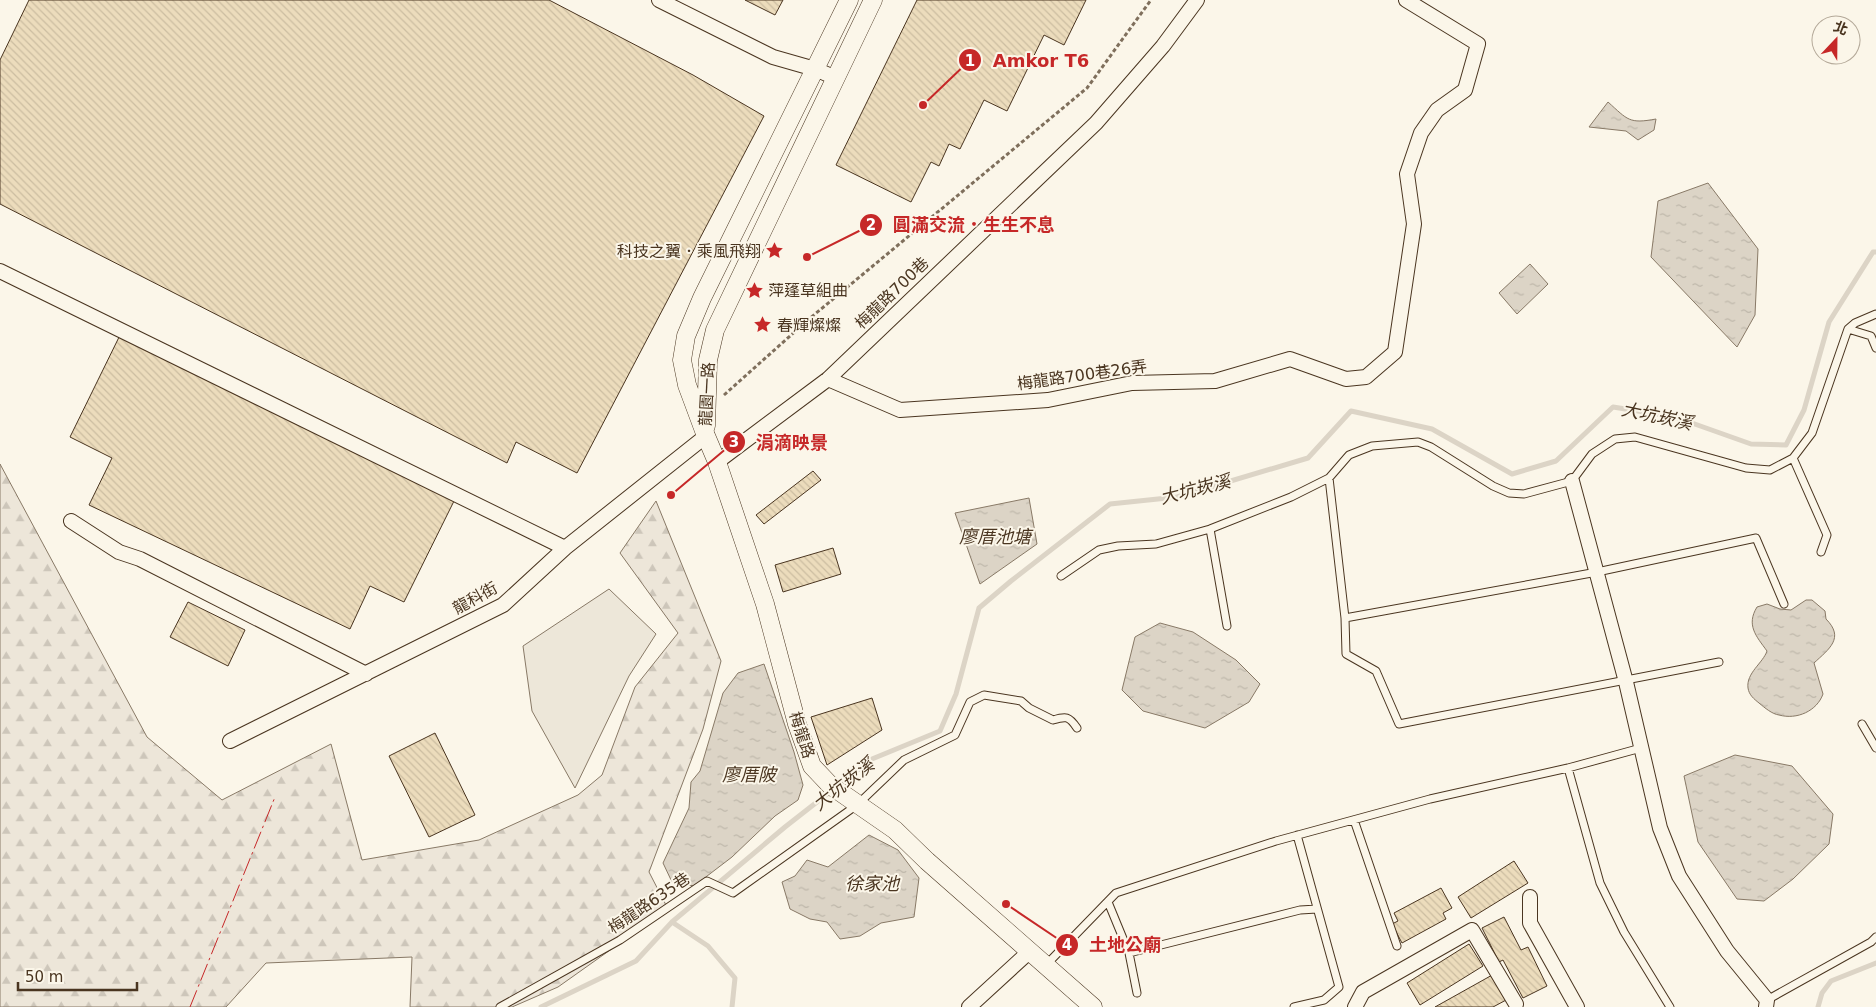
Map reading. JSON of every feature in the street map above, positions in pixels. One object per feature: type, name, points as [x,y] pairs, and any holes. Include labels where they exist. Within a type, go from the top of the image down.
[{"type":"street","points":[[659,0],[773,57],[815,68],[836,78]]},
{"type":"street","name":"龍園一路","points":[[706,436],[687,385],[682,360],[686,336],[702,298],[849,0]]},
{"type":"street","name":"龍園一路","points":[[706,436],[708,360],[715,330],[873,0]]},
{"type":"street","name":"梅龍路700巷","points":[[717,462],[828,379],[1096,123],[1163,46],[1197,0]]},
{"type":"street","name":"梅龍路700巷26弄","points":[[828,379],[900,410],[1048,400],[1132,383],[1215,381],[1290,359],[1346,379],[1366,378],[1395,352],[1414,224],[1408,174],[1421,133],[1437,110],[1465,90],[1478,44],[1406,0]]},
{"type":"street","points":[[0,270],[565,548]]},
{"type":"street","name":"梅龍路","points":[[706,436],[717,462],[765,604],[797,724],[812,766],[844,795],[895,830],[927,862],[1094,1007]]},
{"type":"street","name":"龍科街","points":[[230,742],[503,605],[565,548],[706,436]]},
{"type":"street","points":[[1572,481],[1626,682],[1660,828],[1679,876],[1727,951],[1767,1004]]},
{"type":"street","points":[[70,521],[119,552],[140,559],[366,674]]},
{"type":"street","points":[[1530,897],[1530,923],[1577,1007]]},
{"type":"street","points":[[1355,1007],[1363,992],[1472,930],[1516,1004]]},
{"type":"street","points":[[969,1007],[1030,951]]},
{"type":"lane","points":[[1061,576],[1099,550],[1118,546],[1156,544],[1210,529],[1291,497],[1328,478],[1349,455],[1372,446],[1418,442],[1431,447],[1493,486],[1509,493],[1524,494],[1572,481],[1592,454],[1615,439],[1635,437],[1746,468],[1770,470],[1793,458],[1812,433],[1848,329],[1876,314]]},
{"type":"lane","points":[[1848,329],[1871,336],[1876,348]]},
{"type":"lane","points":[[1793,458],[1827,535],[1821,552]]},
{"type":"lane","points":[[1328,478],[1345,618],[1346,654],[1376,671],[1399,724],[1626,682],[1719,662]]},
{"type":"lane","points":[[1210,529],[1226,626]]},
{"type":"lane","points":[[1345,618],[1597,572],[1756,538],[1784,604]]},
{"type":"lane","name":"梅龍路635巷","points":[[500,1007],[620,940],[707,881],[733,893],[844,795],[904,760],[955,735],[970,702],[984,695],[1021,701],[1029,708],[1053,720],[1065,716],[1071,718],[1076,728]]},
{"type":"lane","points":[[1862,724],[1876,748]]},
{"type":"lane","points":[[1046,965],[1116,893],[1297,836],[1430,799],[1568,768],[1641,748]]},
{"type":"lane","points":[[1568,768],[1600,883],[1624,932],[1670,1007]]},
{"type":"lane","points":[[1354,820],[1397,946]]},
{"type":"lane","points":[[1294,1007],[1324,1000],[1339,986],[1297,836]]},
{"type":"lane","points":[[1108,902],[1129,953],[1137,993]]},
{"type":"lane","points":[[1129,953],[1300,910],[1317,909]]},
{"type":"lane","points":[[1767,1004],[1876,937]]},
{"type":"path","points":[[706,411],[809,319],[1086,88],[1151,0]]},
{"type":"green space","points":[[0,464],[147,737],[222,800],[331,744],[362,860],[479,840],[578,795],[602,775],[635,687],[678,633],[620,553],[656,501],[721,661],[703,729],[649,872],[668,909],[558,987],[512,1007],[410,1007],[412,957],[266,963],[226,1007],[0,1007]]},
{"type":"shaded area","points":[[609,589],[656,634],[629,676],[575,788],[532,711],[523,646]]},
{"type":"water","points":[[1608,102],[1625,117],[1634,121],[1656,119],[1654,130],[1638,140],[1626,131],[1589,127]]},
{"type":"water","points":[[1708,183],[1758,249],[1755,315],[1737,347],[1651,257],[1658,201]]},
{"type":"water","points":[[1530,264],[1548,284],[1517,314],[1499,293]]},
{"type":"water","name":"廖厝池塘","points":[[1029,498],[1037,544],[980,584],[955,513]]},
{"type":"water","points":[[1806,600],[1812,600],[1825,611],[1826,619],[1834,632],[1835,638],[1833,643],[1814,663],[1823,694],[1816,705],[1805,713],[1793,716],[1776,714],[1755,700],[1748,688],[1752,673],[1767,651],[1754,630],[1752,619],[1757,607],[1767,604],[1780,609],[1791,610]]},
{"type":"water","points":[[1160,623],[1193,632],[1236,660],[1260,684],[1249,702],[1205,728],[1143,711],[1122,690],[1135,637]]},
{"type":"water","name":"廖厝陂","points":[[764,664],[794,752],[803,785],[798,800],[775,816],[732,857],[694,886],[672,882],[663,863],[689,808],[691,782],[700,771],[723,693],[738,673]]},
{"type":"water","points":[[1735,755],[1792,766],[1833,814],[1829,844],[1793,879],[1764,901],[1737,899],[1698,842],[1684,776]]},
{"type":"water","name":"徐家池","points":[[869,835],[898,850],[919,878],[914,917],[881,923],[860,936],[840,939],[827,922],[810,919],[790,909],[782,882],[795,876],[807,860],[828,867]]},
{"type":"building","points":[[29,0],[549,0],[693,75],[764,116],[577,473],[516,442],[507,463],[0,204],[0,60]]},
{"type":"building","points":[[745,0],[783,0],[775,15]]},
{"type":"building","points":[[917,0],[1086,0],[1064,45],[1044,35],[1007,111],[984,100],[960,149],[949,144],[939,166],[931,162],[911,202],[836,165]]},
{"type":"building","points":[[123,329],[457,495],[404,602],[370,586],[350,629],[89,505],[112,458],[70,437]]},
{"type":"building","points":[[813,471],[821,480],[764,524],[756,515]]},
{"type":"building","points":[[833,548],[841,574],[783,592],[775,565]]},
{"type":"building","points":[[188,602],[245,630],[228,666],[170,637]]},
{"type":"building","points":[[872,698],[882,730],[827,765],[811,717]]},
{"type":"building","points":[[435,733],[475,815],[429,837],[389,756]]},
{"type":"building","points":[[1514,861],[1528,883],[1471,918],[1458,897]]},
{"type":"building","points":[[1441,888],[1452,908],[1443,913],[1446,919],[1402,943],[1392,924],[1398,921],[1394,913]]},
{"type":"building","points":[[1504,917],[1521,950],[1528,947],[1547,986],[1523,998],[1503,960],[1499,962],[1482,928]]},
{"type":"building","points":[[1469,944],[1483,966],[1420,1005],[1407,983]]},
{"type":"building","points":[[1494,974],[1508,999],[1493,1007],[1435,1007]]},
{"type":"waterway","name":"大坑崁溪","points":[[837,786],[872,759],[940,731],[956,694],[979,608],[1110,504],[1177,497],[1308,458],[1351,411],[1432,429],[1512,474],[1556,461],[1613,407],[1675,417],[1751,444],[1786,445],[1804,410],[1829,322],[1873,252],[1876,252]]},
{"type":"waterway","name":"大坑崁溪","points":[[541,1007],[636,961],[672,922],[831,791]]},
{"type":"waterway","points":[[672,922],[708,946],[735,978],[732,1007]]},
{"type":"waterway","points":[[1818,1007],[1822,993],[1831,981],[1876,963]]},
{"type":"power","points":[[190,1007],[275,797]]},
{"type":"place","name":"Amkor T6","points":[[923,105]]},
{"type":"place","name":"科技之翼．乘風飛翔","points":[[775,251]]},
{"type":"place","name":"圓滿交流．生生不息","points":[[807,257]]},
{"type":"place","name":"萍蓬草組曲","points":[[754,290]]},
{"type":"place","name":"春輝燦燦","points":[[763,325]]},
{"type":"place","name":"涓滴映景","points":[[671,495]]},
{"type":"place","name":"土地公廟","points":[[1006,904]]}]
